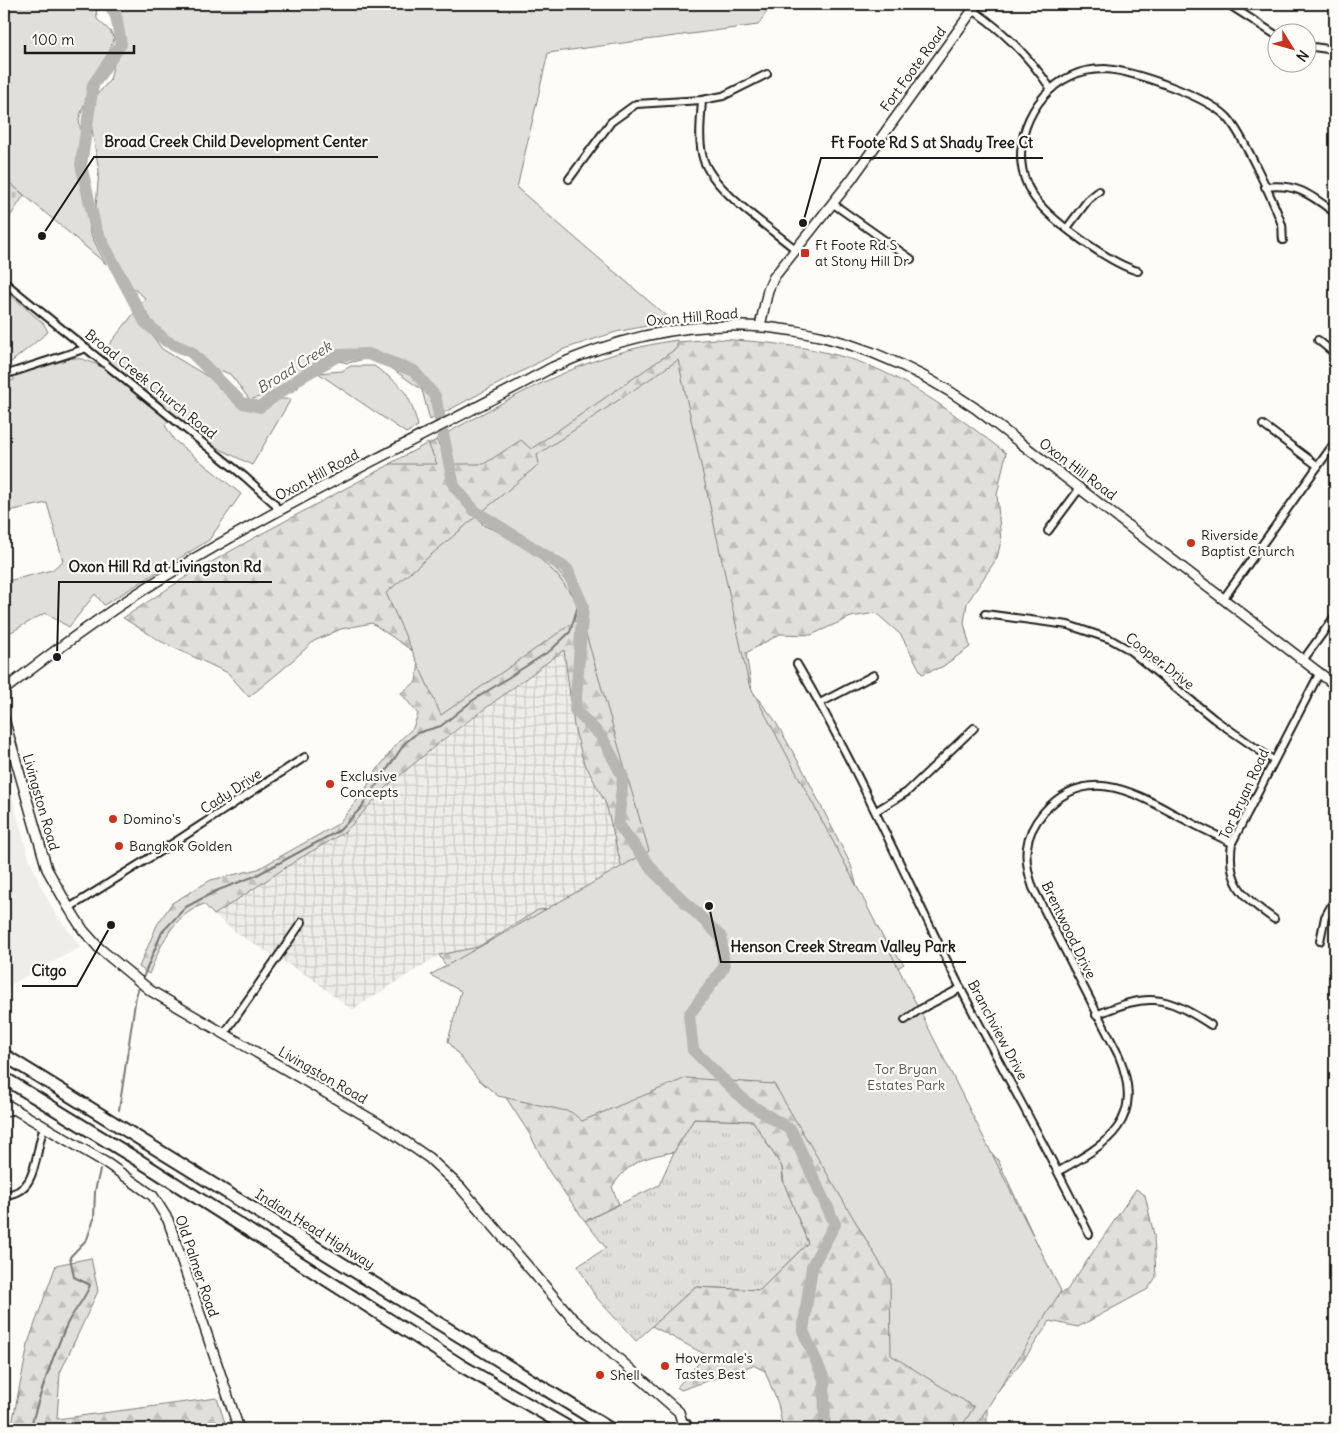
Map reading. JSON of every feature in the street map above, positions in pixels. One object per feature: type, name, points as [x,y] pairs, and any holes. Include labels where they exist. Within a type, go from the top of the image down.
[{"type":"highway","name":"Indian Head Highway","points":[[4,1055],[610,1429]]},
{"type":"highway","points":[[4,1078],[146,1165],[462,1366],[571,1429]]},
{"type":"main road","name":"Fort Foote Road","points":[[760,326],[768,290],[774,277],[832,203],[975,7]]},
{"type":"main road","name":"Oxon Hill Road","points":[[4,690],[102,618],[176,570],[278,511],[553,367],[616,342],[668,330],[724,326],[760,326],[843,342],[912,368],[975,408],[1335,684]]},
{"type":"main road","name":"Livingston Road","points":[[4,719],[42,854],[56,887],[83,930],[100,948],[147,988],[398,1135],[429,1158],[460,1187],[572,1318],[679,1412],[685,1428]]},
{"type":"main road","name":"Old Palmer Road","points":[[4,1103],[136,1183],[153,1196],[160,1206],[178,1249],[239,1429]]},
{"type":"street","points":[[1228,4],[1266,29]]},
{"type":"street","points":[[975,7],[1028,57],[1051,89]]},
{"type":"street","points":[[1316,47],[1335,50]]},
{"type":"street","points":[[1138,271],[1117,262],[1052,218],[1035,200],[1028,187],[1022,166],[1021,143],[1028,119],[1051,89],[1080,72],[1107,69],[1199,97],[1221,111],[1234,125],[1265,188],[1282,226],[1282,240]]},
{"type":"street","points":[[569,179],[611,122],[636,104],[702,100],[723,96],[766,74]]},
{"type":"street","points":[[702,100],[700,137],[703,160],[721,188],[796,249]]},
{"type":"street","points":[[1265,188],[1282,186],[1299,190],[1335,213]]},
{"type":"street","points":[[1067,228],[1088,200],[1099,191]]},
{"type":"street","points":[[832,203],[911,259]]},
{"type":"street","name":"Broad Creek Church Road","points":[[4,282],[245,477],[274,503],[278,511]]},
{"type":"street","points":[[1318,340],[1335,354]]},
{"type":"street","points":[[4,375],[87,348]]},
{"type":"street","points":[[1263,425],[1318,466]]},
{"type":"street","points":[[1224,598],[1335,442]]},
{"type":"street","points":[[1048,531],[1080,488]]},
{"type":"street","name":"Cooper Drive","points":[[985,614],[1068,625],[1110,639],[1128,649],[1214,719],[1274,760]]},
{"type":"street","points":[[1304,659],[1335,616]]},
{"type":"street","name":"Branchview Drive","points":[[797,664],[820,703],[876,811],[961,988],[1059,1171],[1089,1234]]},
{"type":"street","name":"Tor Bryan Road","points":[[1274,919],[1246,897],[1239,889],[1231,863],[1232,843],[1320,672]]},
{"type":"street","points":[[820,703],[874,675]]},
{"type":"street","points":[[876,811],[907,792],[974,728]]},
{"type":"street","name":"Cady Drive","points":[[69,908],[305,757]]},
{"type":"street","name":"Brentwood Drive","points":[[1059,1171],[1099,1148],[1117,1128],[1127,1105],[1128,1082],[1125,1072],[1041,905],[1027,871],[1026,845],[1029,834],[1036,822],[1056,801],[1069,793],[1089,787],[1117,787],[1142,796],[1232,843]]},
{"type":"street","points":[[1320,941],[1325,917],[1335,899]]},
{"type":"street","points":[[224,1034],[302,922]]},
{"type":"street","points":[[905,1020],[919,1010],[961,988]]},
{"type":"street","points":[[1096,1015],[1136,1000],[1150,998],[1175,1005],[1211,1025]]},
{"type":"street","points":[[4,1113],[15,1110]]},
{"type":"street","points":[[4,1196],[18,1194],[28,1183],[44,1127]]},
{"type":"shaded area","points":[[564,649],[568,688],[583,760],[606,804],[623,873],[577,906],[538,910],[478,947],[439,955],[352,1010],[311,978],[241,936],[214,915],[300,858],[345,832],[386,787],[418,760]]},
{"type":"shaded area","points":[[4,769],[29,858],[40,885],[55,913],[81,947],[4,988]]},
{"type":"green space","points":[[4,4],[96,4],[97,19],[111,32],[114,39],[107,58],[90,88],[79,119],[85,162],[90,233],[106,264],[4,178]]},
{"type":"green space","points":[[104,4],[772,4],[758,25],[548,53],[517,188],[672,321],[616,332],[564,349],[430,420],[422,390],[380,360],[368,358],[348,363],[328,359],[315,371],[310,368],[297,389],[287,394],[265,395],[250,400],[230,374],[198,362],[176,348],[155,326],[141,304],[145,298],[132,287],[114,255],[104,244],[95,218],[99,171],[89,112],[95,97],[110,80],[122,29],[108,13]]},
{"type":"green space","points":[[4,178],[24,195],[4,226]]},
{"type":"green space","points":[[4,289],[44,324],[48,332],[4,368]]},
{"type":"green space","points":[[135,312],[162,349],[220,384],[245,408],[264,405],[274,399],[291,399],[252,465],[212,445],[186,424],[177,420],[100,356]]},
{"type":"green space","name":"Tor Bryan Estates Park","points":[[715,339],[750,341],[803,348],[837,355],[875,368],[934,400],[1006,453],[997,495],[1001,541],[997,558],[967,603],[964,623],[970,647],[942,667],[922,674],[901,635],[876,613],[851,617],[811,635],[780,634],[746,653],[752,691],[774,719],[802,768],[851,865],[865,915],[904,964],[853,997],[998,1160],[1051,1273],[1053,1297],[1067,1290],[1136,1189],[1145,1195],[1154,1235],[1156,1277],[1148,1289],[1078,1327],[1050,1321],[1027,1355],[987,1404],[987,1429],[783,1429],[778,1404],[765,1371],[753,1365],[681,1390],[677,1387],[706,1355],[652,1326],[695,1287],[760,1290],[808,1243],[784,1183],[782,1167],[753,1121],[694,1119],[674,1152],[646,1158],[631,1166],[618,1178],[612,1187],[619,1204],[585,1221],[550,1173],[529,1133],[505,1096],[463,993],[439,955],[478,947],[538,910],[577,906],[623,873],[606,804],[583,760],[574,726],[564,650],[440,742],[386,787],[345,832],[300,858],[214,915],[204,904],[193,909],[183,916],[169,932],[149,974],[139,967],[157,925],[172,903],[211,880],[258,869],[338,824],[364,792],[374,774],[399,741],[413,728],[418,714],[401,693],[416,682],[420,656],[372,623],[341,629],[314,641],[249,697],[228,673],[162,642],[123,618],[192,573],[252,539],[422,447],[519,401],[666,343]]},
{"type":"green space","points":[[677,340],[677,348],[531,449],[521,440],[484,464],[453,464],[446,458],[436,439],[552,378],[612,355],[644,346]]},
{"type":"green space","points":[[71,358],[97,364],[123,381],[168,421],[165,425],[174,440],[241,494],[209,540],[104,605],[95,594],[69,627],[45,613],[4,636],[4,582],[52,570],[63,561],[47,503],[4,512],[4,383],[14,380],[13,375]]},
{"type":"green space","name":"Tor Bryan Estates Park","points":[[678,360],[749,684],[861,894],[1061,1291],[974,1429],[960,1429],[974,1407],[891,1355],[890,1280],[774,1084],[686,1078],[582,1121],[571,1112],[498,1096],[478,1079],[448,1041],[461,991],[430,975],[649,851],[581,617],[441,715],[386,593],[477,516],[483,525],[517,540],[533,552],[557,575],[577,602],[561,575],[544,557],[526,542],[489,521],[483,511],[539,464],[537,455]]},
{"type":"green space","points":[[351,366],[374,366],[392,379],[404,390],[408,397],[418,426],[406,433],[318,373],[342,371]]},
{"type":"green space","points":[[428,443],[437,464],[389,464]]},
{"type":"green space","points":[[694,1119],[753,1121],[782,1167],[783,1180],[808,1243],[760,1290],[695,1287],[636,1341],[595,1296],[578,1266],[606,1248],[585,1221],[659,1185],[674,1152]]},
{"type":"green space","points":[[91,1258],[98,1291],[60,1373],[57,1419],[217,1398],[227,1429],[11,1429],[29,1340],[56,1265]]},
{"type":"waterway","name":"Broad Creek","points":[[109,4],[116,16],[121,44],[93,85],[81,165],[96,230],[145,322],[166,341],[191,352],[242,403],[260,407],[303,376],[339,355],[368,354],[414,371],[435,396],[454,486],[475,511],[567,569],[583,606],[575,710],[602,737],[623,777],[618,824],[656,874],[721,937],[724,967],[689,1015],[693,1050],[746,1102],[791,1130],[835,1224],[812,1266],[803,1331],[824,1379],[825,1429]]},
{"type":"waterway","points":[[142,980],[162,932],[186,907],[216,891],[255,876],[340,830],[361,808],[405,743],[417,733],[441,726],[472,701],[551,650],[570,632],[580,599]]},
{"type":"waterway","points":[[119,1110],[136,996],[139,987]]},
{"type":"waterway","points":[[30,1429],[47,1376],[67,1324],[90,1285],[74,1277],[70,1257],[87,1239],[94,1219],[95,1191],[100,1170]]},
{"type":"place","name":"Ft Foote Rd S at Shady Tree Ct","points":[[803,223]]},
{"type":"place","name":"Broad Creek Child Development Center","points":[[42,236]]},
{"type":"place","name":"Ft Foote Rd S at Stony Hill Dr","points":[[805,253]]},
{"type":"place","name":"Riverside Baptist Church","points":[[1191,543]]},
{"type":"place","name":"Oxon Hill Rd at Livingston Rd","points":[[57,657]]},
{"type":"place","name":"Exclusive Concepts","points":[[330,784]]},
{"type":"place","name":"Domino's","points":[[113,819]]},
{"type":"place","name":"Bangkok Golden","points":[[119,846]]},
{"type":"place","name":"Henson Creek Stream Valley Park","points":[[709,906]]},
{"type":"place","name":"Citgo","points":[[111,925]]},
{"type":"place","name":"Hovermale's Tastes Best","points":[[665,1366]]},
{"type":"place","name":"Shell","points":[[600,1375]]}]
